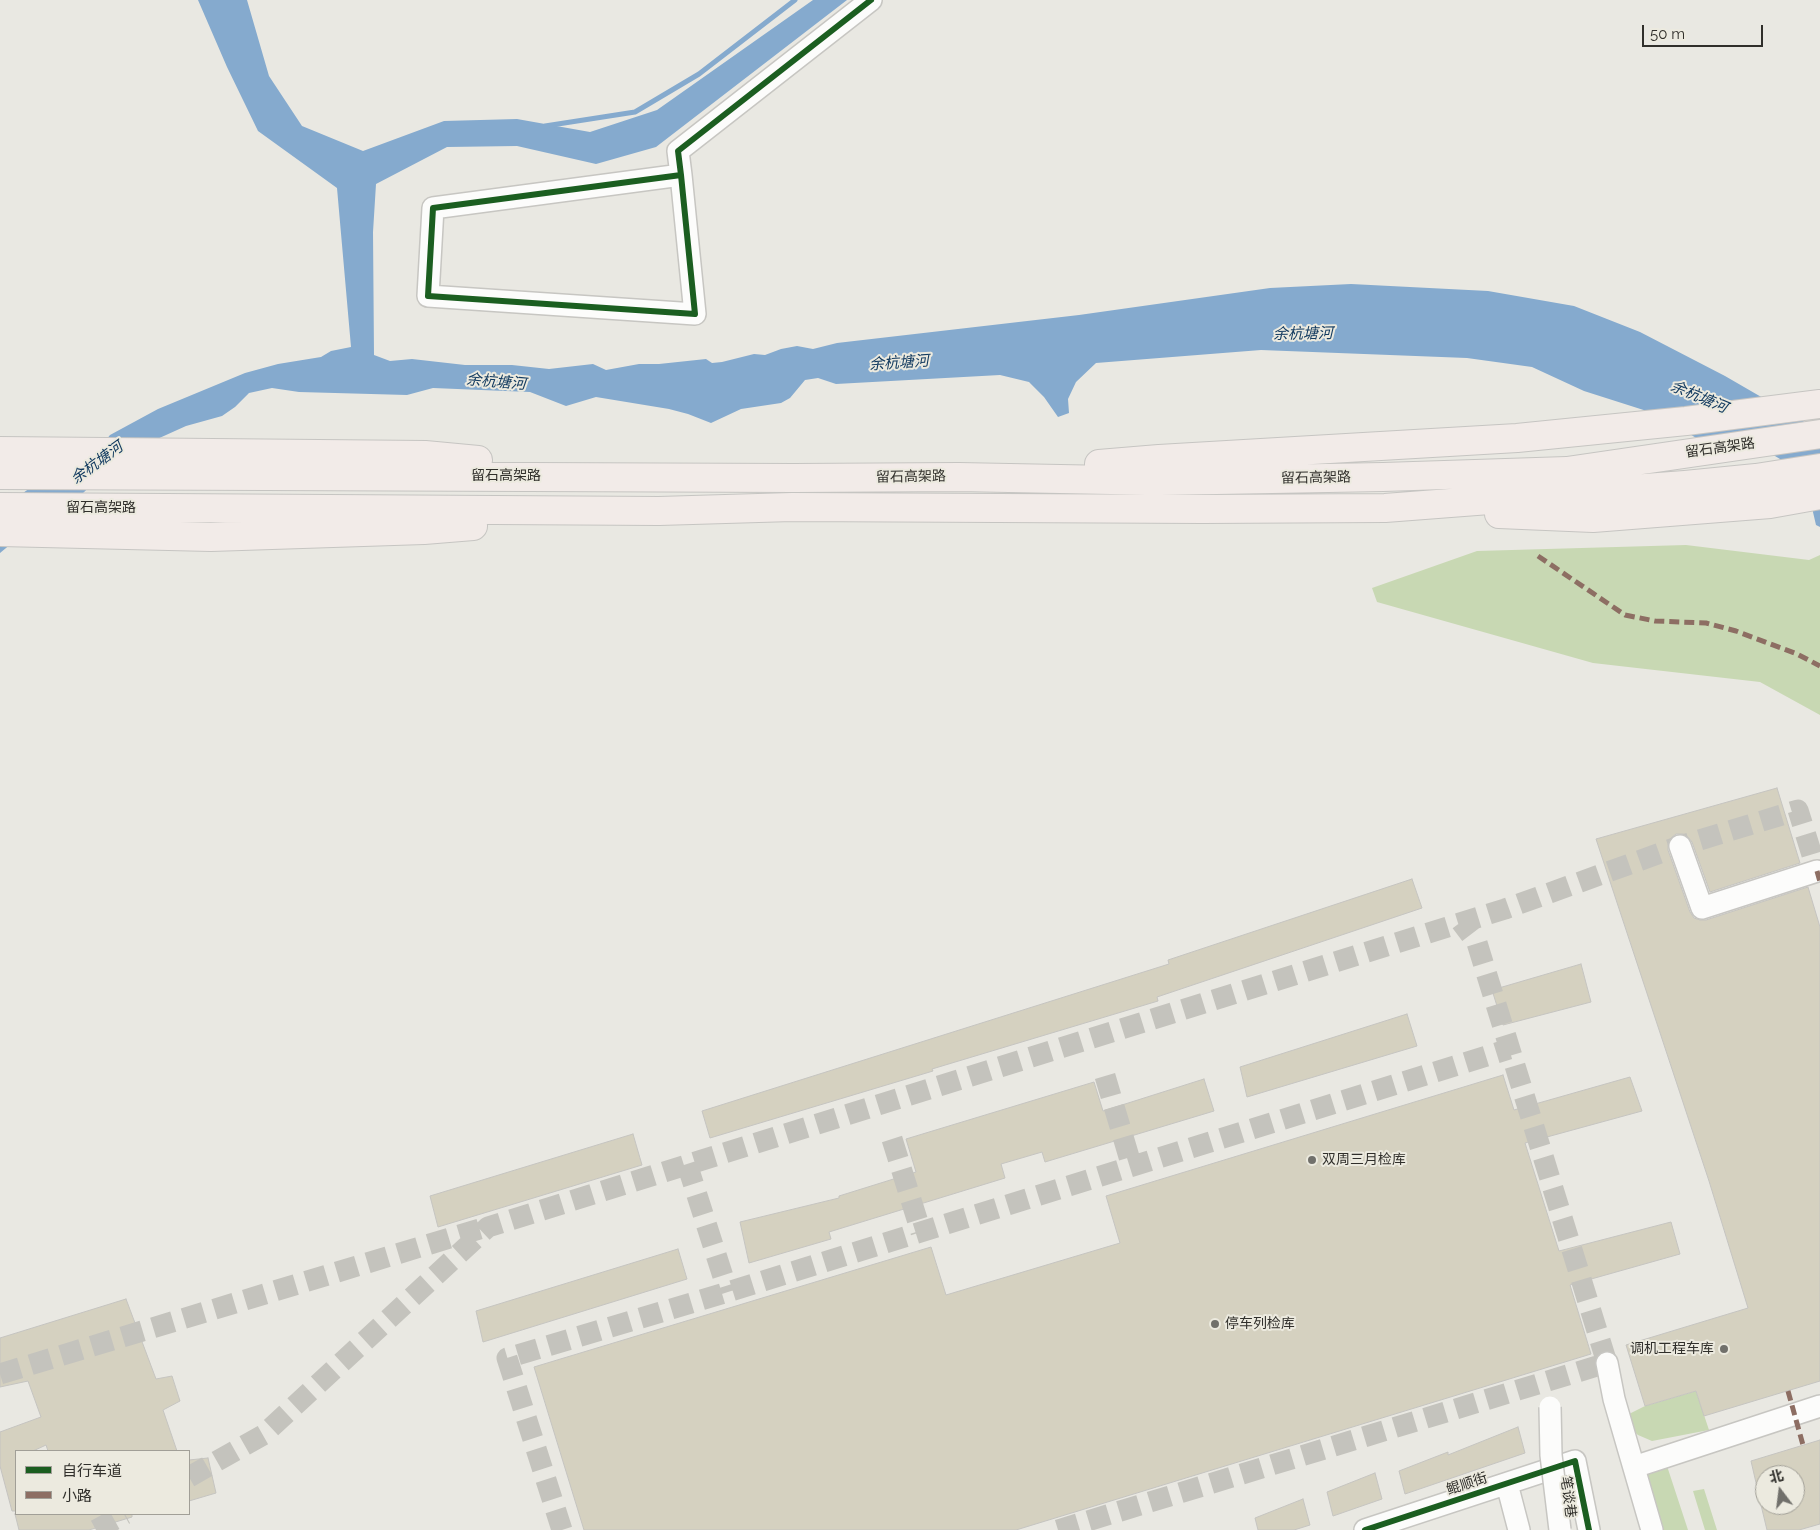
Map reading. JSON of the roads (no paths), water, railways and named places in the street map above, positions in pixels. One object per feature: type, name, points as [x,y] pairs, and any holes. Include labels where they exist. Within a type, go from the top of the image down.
[{"type":"highway","points":[[959,476],[1159,459],[1517,438],[1676,422],[1820,404]]},
{"type":"highway","name":"留石高架路","points":[[0,475],[669,476],[794,478],[959,476],[1161,481],[1566,471],[1820,434]]},
{"type":"highway","points":[[0,451],[426,455],[669,476]]},
{"type":"highway","name":"留石高架路","points":[[0,507],[659,511],[792,507],[1385,508],[1685,485],[1756,478],[1820,468]]},
{"type":"highway","points":[[1385,508],[1593,518],[1770,504],[1820,495]]},
{"type":"highway","points":[[0,532],[221,536],[424,530],[659,511]]},
{"type":"street","points":[[681,175],[433,208],[428,296],[695,314],[681,175],[678,152],[871,0]]},
{"type":"street","points":[[1680,846],[1702,908],[1817,871]]},
{"type":"street","points":[[1607,1363],[1614,1400],[1652,1530]]},
{"type":"street","points":[[1634,1467],[1820,1406]]},
{"type":"street","name":"笔谈巷","points":[[1550,1408],[1551,1455],[1560,1530]]},
{"type":"street","name":"笔谈巷","points":[[1575,1462],[1589,1530]]},
{"type":"street","name":"鲲顺街","points":[[1365,1530],[1575,1462]]},
{"type":"street","points":[[1507,1484],[1519,1530]]},
{"type":"water","name":"余杭塘河","points":[[198,0],[247,0],[269,76],[302,126],[363,151],[444,121],[517,119],[590,132],[657,110],[813,0],[847,0],[656,147],[596,164],[517,146],[447,147],[376,184],[373,232],[374,355],[390,361],[412,359],[465,365],[512,365],[549,369],[593,364],[606,370],[639,364],[706,359],[712,363],[722,362],[754,354],[765,355],[797,346],[813,349],[837,343],[1079,315],[1270,288],[1351,284],[1488,291],[1574,306],[1640,332],[1725,376],[1820,431],[1820,527],[1816,525],[1809,495],[1780,459],[1745,438],[1705,443],[1653,413],[1584,391],[1532,367],[1467,358],[1261,350],[1096,363],[1076,382],[1068,399],[1069,413],[1058,417],[1044,397],[1029,382],[1000,375],[836,384],[818,378],[805,380],[790,398],[781,403],[741,409],[711,423],[669,409],[596,397],[566,406],[530,392],[433,388],[407,395],[299,392],[272,388],[249,393],[235,407],[222,416],[186,426],[135,449],[113,465],[83,493],[53,509],[0,553],[0,510],[72,457],[102,445],[110,435],[158,409],[245,373],[278,364],[321,357],[331,351],[351,347],[337,188],[258,131],[227,67]]},
{"type":"waterway","points":[[545,126],[635,112],[699,74],[795,0]]},
{"type":"tunnel","points":[[190,1476],[263,1435],[488,1227],[1505,909],[1680,846],[1798,810],[1817,871],[1820,870]]},
{"type":"tunnel","points":[[1058,1530],[1607,1363],[1477,943],[1461,922]]},
{"type":"tunnel","points":[[562,1530],[507,1358],[728,1292],[1509,1049]]},
{"type":"tunnel","points":[[1105,1076],[1132,1167]]},
{"type":"tunnel","points":[[892,1139],[921,1232]]},
{"type":"tunnel","points":[[687,1164],[728,1292]]},
{"type":"tunnel","points":[[0,1374],[483,1228]]},
{"type":"tunnel","points":[[96,1530],[123,1515]]},
{"type":"place","name":"双周三月检库","points":[[1312,1160]]},
{"type":"place","name":"停车列检库","points":[[1215,1324]]},
{"type":"place","name":"调机工程车库","points":[[1724,1349]]}]
